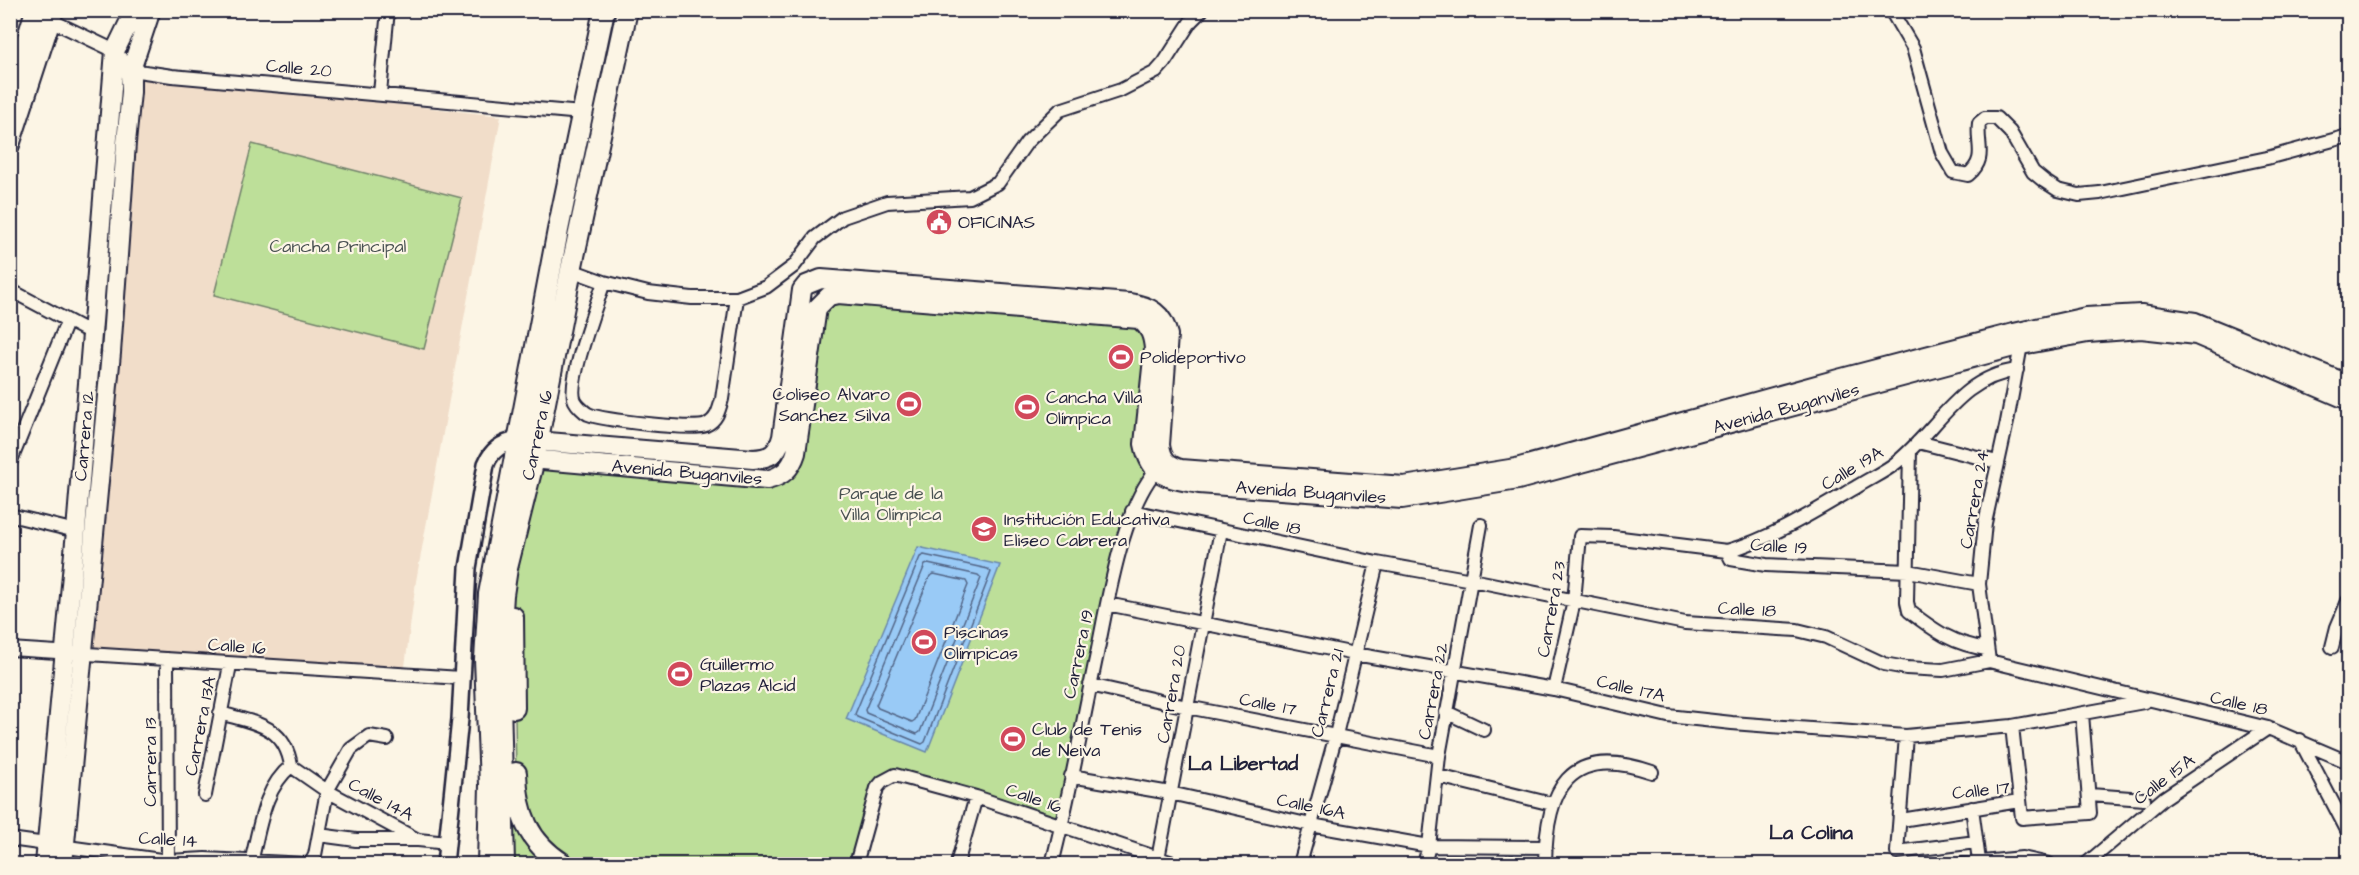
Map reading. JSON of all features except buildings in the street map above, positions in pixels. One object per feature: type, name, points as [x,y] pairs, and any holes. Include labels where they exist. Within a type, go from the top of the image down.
[{"type":"main road","name":"Carrera 12","points":[[74,654],[76,531],[115,51],[135,10]]},
{"type":"main road","name":"Carrera 12","points":[[45,864],[59,852],[74,654],[111,353],[131,70],[151,10]]},
{"type":"main road","name":"Carrera 16","points":[[488,864],[496,785],[499,658],[507,568],[582,113],[604,10]]},
{"type":"main road","name":"Carrera 16","points":[[504,864],[485,659],[494,563],[526,449],[571,270],[627,10]]},
{"type":"main road","points":[[10,93],[41,13]]},
{"type":"main road","points":[[10,145],[16,110],[41,13]]},
{"type":"main road","name":"Avenida Buganviles","points":[[526,449],[767,480],[779,477],[788,471],[796,453],[818,308],[829,296],[838,294],[1139,319],[1154,337],[1144,444],[1147,456],[1172,479],[1199,484],[1402,499],[1518,480],[2021,345],[2088,333],[2141,329],[2196,335],[2349,400]]},
{"type":"main road","name":"Avenida Buganviles","points":[[1160,466],[1404,486],[1516,468],[1838,379],[2014,333],[2086,317],[2141,314],[2195,322],[2349,384]]},
{"type":"main road","points":[[507,568],[513,595],[517,802],[532,836],[563,864]]},
{"type":"street","points":[[380,93],[388,10]]},
{"type":"street","points":[[571,270],[604,282],[659,294],[692,298],[737,298],[766,287],[794,266],[815,238],[843,217],[887,202],[970,197],[998,183],[1027,142],[1060,110],[1121,90],[1156,72],[1191,21],[1202,10]]},
{"type":"street","points":[[1888,10],[1893,14],[1913,48],[1942,153],[1953,172],[1968,175],[1978,167],[1981,149],[1977,134],[1979,123],[1985,117],[1996,118],[2010,132],[2033,172],[2058,190],[2079,195],[2100,193],[2267,158],[2349,136]]},
{"type":"street","points":[[41,13],[115,51],[131,70]]},
{"type":"street","name":"Calle 20","points":[[131,70],[172,76],[582,113]]},
{"type":"street","points":[[604,282],[573,379],[575,400],[586,413],[616,420],[686,427],[705,426],[717,416],[722,399],[737,298]]},
{"type":"street","points":[[10,290],[93,334]]},
{"type":"street","points":[[10,463],[67,322]]},
{"type":"street","name":"Carrera 24","points":[[1988,655],[1979,584],[1984,524],[2021,345]]},
{"type":"street","name":"Calle 19A","points":[[1727,551],[1747,546],[1829,503],[1895,464],[1945,411],[1976,384],[1999,372],[2017,370]]},
{"type":"street","points":[[445,864],[460,719],[468,568],[486,464],[489,456],[501,444],[526,449]]},
{"type":"street","points":[[1988,655],[1947,639],[1909,611],[1908,571],[1914,446],[1997,462]]},
{"type":"street","name":"Carrera 19","points":[[1052,864],[1062,827],[1107,604],[1132,511],[1160,466]]},
{"type":"street","name":"Calle 18","points":[[1132,511],[1377,563],[1472,579],[1685,623],[1797,630],[1826,637],[1884,664],[1906,668],[1943,670],[1988,655],[2151,701],[2268,728],[2349,762]]},
{"type":"street","points":[[10,515],[76,531]]},
{"type":"street","name":"Carrera 22","points":[[1424,864],[1429,846],[1446,712],[1481,525]]},
{"type":"street","name":"Carrera 20","points":[[1158,861],[1221,530]]},
{"type":"street","name":"Calle 19","points":[[1580,536],[1613,537],[1727,551],[1731,559],[1766,565],[1908,571],[1979,584]]},
{"type":"street","name":"Carrera 23","points":[[1554,689],[1574,601],[1580,536]]},
{"type":"street","name":"Carrera 21","points":[[1300,864],[1336,735],[1377,563]]},
{"type":"street","points":[[2332,647],[2337,627],[2349,601]]},
{"type":"street","name":"Calle 17A","points":[[1107,604],[1454,673],[1554,689],[1668,716],[1732,723],[1906,736],[2012,726],[2151,701]]},
{"type":"street","name":"Calle 16","points":[[10,649],[461,678]]},
{"type":"street","name":"Carrera 13","points":[[167,659],[168,862]]},
{"type":"street","name":"Carrera 13A","points":[[204,795],[231,665]]},
{"type":"street","name":"Calle 17","points":[[1090,685],[1187,707],[1439,756]]},
{"type":"street","points":[[1446,712],[1484,730]]},
{"type":"street","points":[[220,713],[268,727],[281,738],[289,751],[291,766],[280,775],[269,793],[251,862]]},
{"type":"street","points":[[2082,714],[2090,795],[2144,799]]},
{"type":"street","points":[[2012,726],[2019,801]]},
{"type":"street","name":"Calle 15A","points":[[2086,864],[2164,798],[2268,728]]},
{"type":"street","points":[[387,739],[369,736],[351,749],[327,791],[319,835],[356,840],[418,840],[448,843]]},
{"type":"street","points":[[1906,736],[1897,852],[1976,842]]},
{"type":"street","points":[[2300,740],[2349,832]]},
{"type":"street","points":[[1545,864],[1552,804],[1567,779],[1575,772],[1592,766],[1616,764],[1652,772]]},
{"type":"street","name":"Calle 14A","points":[[291,766],[327,791],[418,840]]},
{"type":"street","name":"Calle 16","points":[[856,864],[877,788],[882,782],[895,775],[976,797],[1158,861],[1176,864]]},
{"type":"street","name":"Calle 16A","points":[[1071,776],[1170,793],[1311,825],[1429,846],[1546,847]]},
{"type":"street","points":[[1438,776],[1552,804]]},
{"type":"street","name":"Calle 17","points":[[1901,820],[2019,801],[2022,818],[2090,813],[2090,795]]},
{"type":"street","points":[[957,864],[976,797]]},
{"type":"street","points":[[1972,808],[1979,861]]},
{"type":"street","name":"Calle 14","points":[[10,839],[59,852],[168,862],[205,859],[307,864],[315,855],[319,835]]},
{"type":"street","points":[[2010,864],[2022,858]]},
{"type":"street","points":[[1964,864],[2022,858],[2049,864]]},
{"type":"shaded area","points":[[139,75],[501,116],[416,581],[404,674],[83,655]]},
{"type":"green space","name":"Cancha Principal","points":[[252,144],[462,198],[424,349],[214,295]]},
{"type":"green space","name":"Parque de la Villa Olímpica","points":[[823,300],[1146,325],[1155,471],[1132,511],[1062,827],[905,777],[882,782],[856,864],[511,864],[512,818],[522,818],[516,777],[513,595],[507,568],[534,459],[767,480],[787,471]]},
{"type":"water","name":"Piscinas Olímpicas","points":[[918,547],[1000,565],[927,752],[846,719]]},
{"type":"place","name":"OFICINAS","points":[[939,222]]},
{"type":"place","name":"Polideportivo","points":[[1121,357]]},
{"type":"place","name":"Coliseo Alvaro Sanchez Silva","points":[[909,404]]},
{"type":"place","name":"Cancha Villa Olímpica","points":[[1027,407]]},
{"type":"place","name":"Institución Educativa Eliseo Cabrera","points":[[984,529]]},
{"type":"place","name":"Piscinas Olímpicas","points":[[924,642]]},
{"type":"place","name":"Guillermo Plazas Alcid","points":[[680,674]]},
{"type":"place","name":"Club de Tenis de Neiva","points":[[1013,739]]},
{"type":"district","name":"La Libertad","points":[[1243,763]]},
{"type":"district","name":"La Colina","points":[[1811,832]]}]
